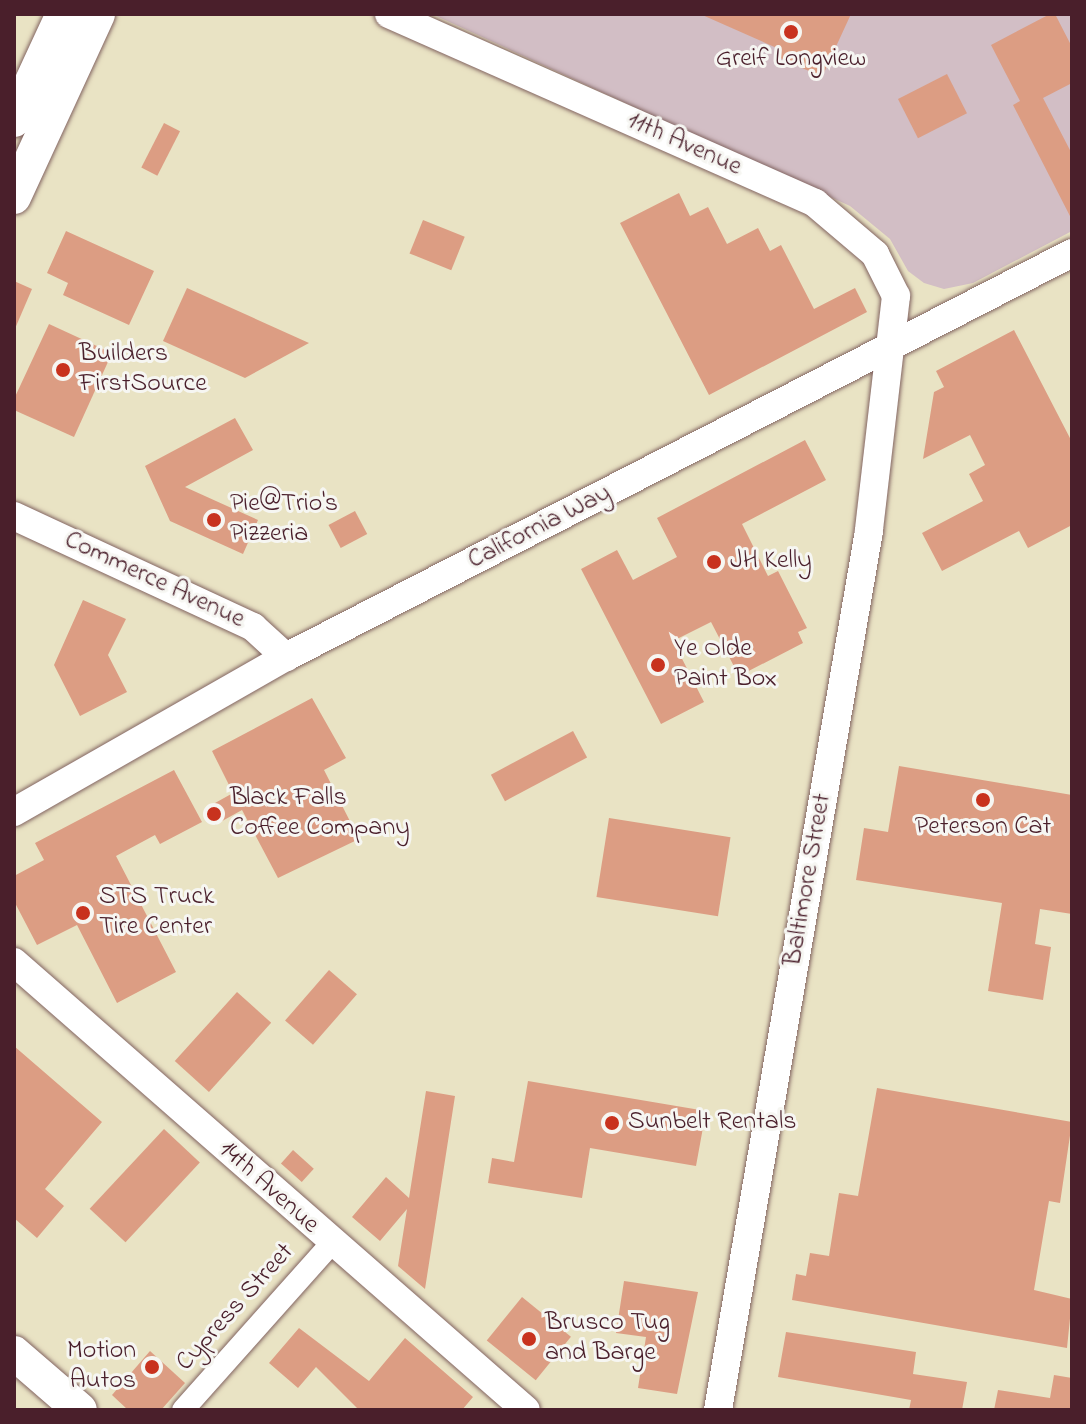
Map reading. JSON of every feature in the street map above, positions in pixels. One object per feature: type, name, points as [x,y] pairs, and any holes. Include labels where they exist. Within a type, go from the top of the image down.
[{"type":"main road","points":[[14,120],[63,14]]},
{"type":"main road","points":[[15,190],[98,14]]},
{"type":"main road","points":[[14,1353],[80,1410]]},
{"type":"street","name":"11th Avenue","points":[[389,14],[815,203],[875,254],[888,276],[896,296],[893,350]]},
{"type":"street","name":"California Way","points":[[14,812],[286,657],[893,350],[1072,253]]},
{"type":"street","name":"Baltimore Street","points":[[718,1410],[869,531],[893,350]]},
{"type":"street","name":"Commerce Avenue","points":[[14,516],[253,627],[286,657]]},
{"type":"street","name":"14th Avenue","points":[[14,962],[331,1244],[526,1410]]},
{"type":"street","name":"Cypress Street","points":[[183,1410],[331,1244]]},
{"type":"shaded area","points":[[432,14],[1072,14],[1072,231],[973,283],[944,289],[924,283],[908,271],[890,239],[850,206]]},
{"type":"building","name":"Greif Longview","points":[[700,14],[851,14],[822,77],[776,56],[779,49]]},
{"type":"building","points":[[1055,14],[1072,47],[1072,83],[1043,98],[1072,154],[1072,220],[1013,105],[1020,101],[991,45]]},
{"type":"building","points":[[947,74],[967,113],[918,138],[898,99]]},
{"type":"building","points":[[164,123],[180,131],[157,176],[141,168]]},
{"type":"building","points":[[679,193],[690,216],[708,207],[727,244],[758,228],[770,251],[781,245],[814,309],[855,288],[867,312],[709,395],[620,223]]},
{"type":"building","points":[[423,220],[465,237],[451,270],[410,253]]},
{"type":"building","points":[[66,231],[154,271],[129,325],[63,295],[68,283],[47,273]]},
{"type":"building","points":[[14,281],[32,289],[14,331]]},
{"type":"building","points":[[187,288],[309,343],[245,378],[163,341]]},
{"type":"building","name":"Builders FirstSource","points":[[49,324],[112,353],[74,437],[14,410],[14,399]]},
{"type":"building","points":[[1014,330],[1072,442],[1072,525],[1028,548],[1019,531],[942,571],[922,533],[983,501],[969,474],[985,465],[970,435],[923,459],[934,392],[944,387],[936,371]]},
{"type":"building","points":[[235,418],[253,450],[185,487],[258,520],[243,554],[170,521],[145,466]]},
{"type":"building","name":"JH Kelly","points":[[805,440],[826,480],[742,524],[768,576],[778,571],[807,628],[798,632],[803,643],[739,676],[711,622],[673,641],[704,702],[661,724],[581,569],[617,550],[633,580],[677,557],[657,518]]},
{"type":"building","points":[[355,511],[367,534],[341,548],[329,525]]},
{"type":"building","points":[[83,600],[126,619],[108,655],[127,692],[80,716],[54,665]]},
{"type":"building","points":[[312,698],[346,758],[324,770],[359,839],[278,878],[242,810],[215,825],[206,808],[233,793],[212,751]]},
{"type":"building","points":[[573,731],[587,757],[505,801],[491,775]]},
{"type":"building","points":[[899,766],[1072,795],[1072,914],[1040,909],[1035,944],[1051,947],[1043,1000],[988,991],[1002,903],[856,880],[864,828],[888,832]]},
{"type":"building","name":"STS Truck Tire Center","points":[[174,770],[202,822],[160,844],[155,835],[116,856],[176,972],[117,1003],[77,925],[37,945],[14,901],[14,876],[44,860],[35,843]]},
{"type":"building","points":[[609,818],[730,837],[718,916],[596,897]]},
{"type":"building","points":[[329,970],[357,994],[313,1045],[285,1021]]},
{"type":"building","points":[[237,992],[271,1023],[209,1092],[175,1061]]},
{"type":"building","points":[[14,1046],[102,1122],[45,1189],[64,1206],[37,1238],[14,1218]]},
{"type":"building","name":"Sunbelt Rentals","points":[[528,1081],[706,1111],[696,1166],[590,1148],[582,1198],[488,1183],[492,1158],[514,1162]]},
{"type":"building","points":[[877,1088],[1072,1122],[1060,1203],[1049,1201],[1034,1290],[1072,1299],[1067,1348],[792,1300],[796,1274],[806,1276],[810,1253],[829,1256],[839,1193],[858,1196]]},
{"type":"building","points":[[426,1091],[455,1096],[425,1289],[398,1266],[407,1209],[380,1241],[352,1217],[386,1177],[409,1198]]},
{"type":"building","points":[[164,1129],[200,1162],[125,1242],[90,1209]]},
{"type":"building","points":[[293,1150],[314,1169],[302,1182],[281,1163]]},
{"type":"building","points":[[624,1281],[698,1292],[677,1394],[638,1388],[646,1337],[616,1333]]},
{"type":"building","name":"Brusco Tug and Barge","points":[[522,1297],[571,1337],[536,1380],[487,1341]]},
{"type":"building","points":[[299,1328],[369,1381],[405,1338],[473,1397],[462,1410],[359,1410],[316,1367],[298,1388],[269,1363]]},
{"type":"building","points":[[786,1332],[916,1352],[913,1374],[967,1382],[962,1410],[909,1410],[911,1400],[778,1377]]},
{"type":"building","name":"Motion Autos","points":[[150,1351],[185,1383],[161,1410],[128,1410],[112,1395]]},
{"type":"building","points":[[1054,1375],[1072,1378],[1072,1410],[994,1410],[998,1390],[1050,1398]]},
{"type":"place","name":"Greif Longview","points":[[791,32]]},
{"type":"place","name":"Builders FirstSource","points":[[63,370]]},
{"type":"place","name":"Pie@Trio's Pizzeria","points":[[214,520]]},
{"type":"place","name":"JH Kelly","points":[[714,562]]},
{"type":"place","name":"Ye Olde Paint Box","points":[[658,665]]},
{"type":"place","name":"Peterson Cat","points":[[983,800]]},
{"type":"place","name":"Black Falls Coffee Company","points":[[214,814]]},
{"type":"place","name":"STS Truck Tire Center","points":[[83,913]]},
{"type":"place","name":"Sunbelt Rentals","points":[[612,1123]]},
{"type":"place","name":"Brusco Tug and Barge","points":[[529,1339]]},
{"type":"place","name":"Motion Autos","points":[[152,1367]]}]
